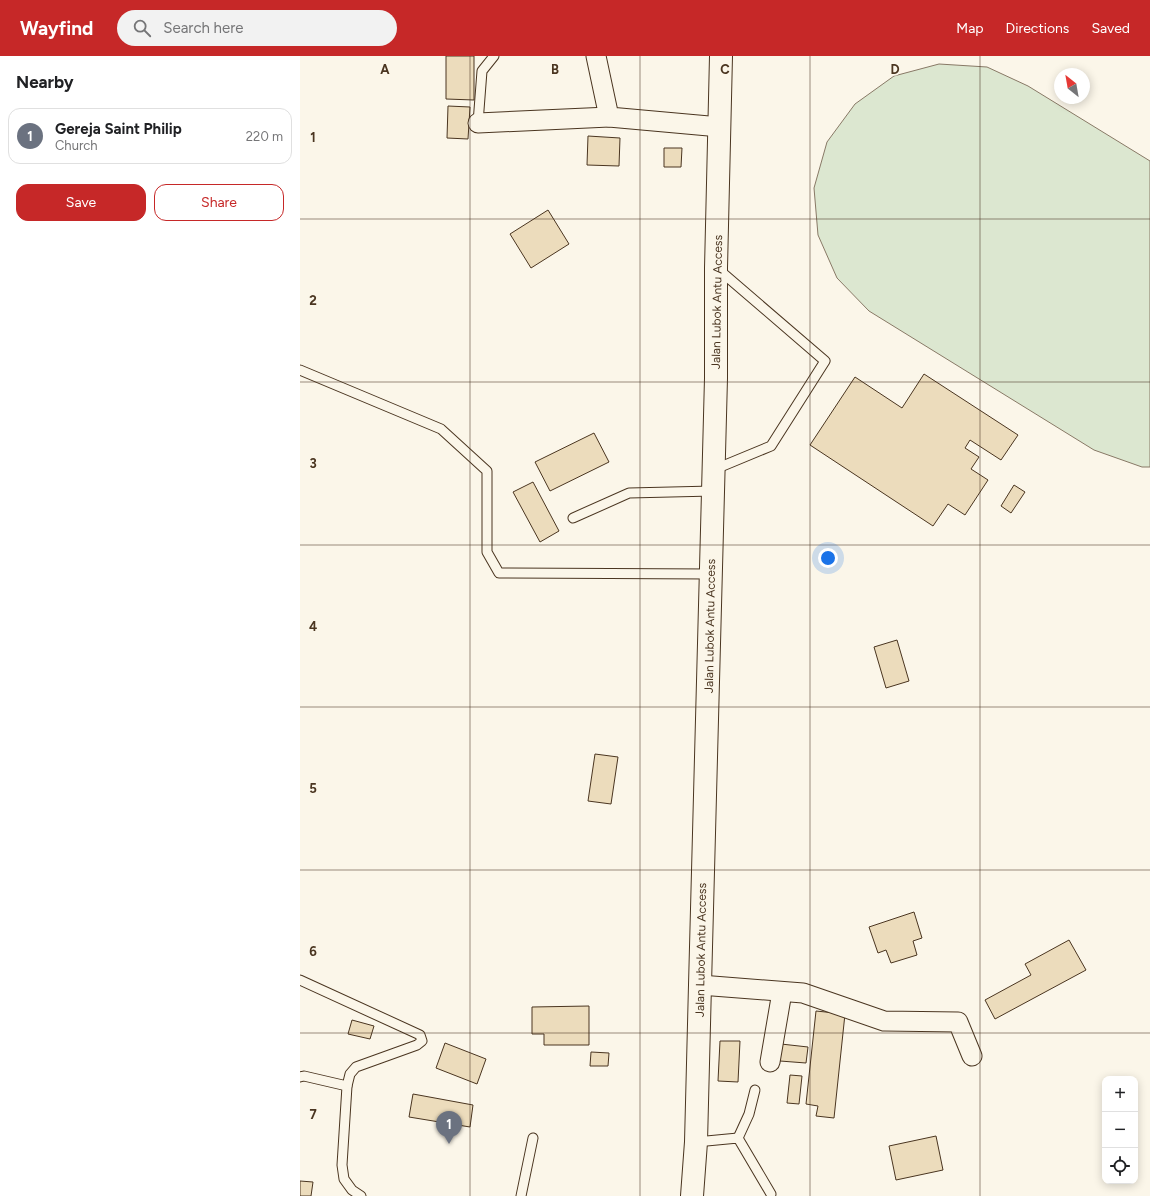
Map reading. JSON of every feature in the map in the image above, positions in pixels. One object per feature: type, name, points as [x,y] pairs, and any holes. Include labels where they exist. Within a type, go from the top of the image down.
[{"type":"main road","name":"Jalan Lubok Antu Access","points":[[692,1196],[696,1142],[711,574],[721,56]]},
{"type":"street","points":[[596,56],[609,117]]},
{"type":"street","points":[[478,122],[609,117],[720,127]]},
{"type":"street","points":[[700,985],[803,994],[884,1021],[958,1022],[972,1056]]},
{"type":"street","points":[[770,1062],[782,992]]},
{"type":"lane","points":[[478,122],[482,71],[494,56]]},
{"type":"lane","points":[[713,470],[771,446],[825,361],[716,268]]},
{"type":"lane","points":[[300,370],[441,429],[487,471],[487,552],[499,573],[711,574]]},
{"type":"lane","points":[[573,518],[629,493],[713,491]]},
{"type":"lane","points":[[300,980],[420,1035],[422,1041],[417,1045],[356,1067],[350,1074],[347,1086],[342,1165],[344,1179],[352,1190],[360,1196]]},
{"type":"lane","points":[[300,1077],[304,1076],[347,1086]]},
{"type":"lane","points":[[738,1138],[749,1114],[755,1090]]},
{"type":"lane","points":[[521,1196],[533,1138]]},
{"type":"lane","points":[[696,1142],[738,1138]]},
{"type":"lane","points":[[738,1138],[771,1194]]},
{"type":"green space","points":[[939,64],[987,67],[1028,86],[1054,102],[1054,104],[1057,104],[1150,161],[1150,467],[1142,467],[1094,450],[869,311],[837,278],[818,235],[814,188],[827,142],[855,104],[894,76]]},
{"type":"building","points":[[446,56],[474,56],[474,100],[446,99]]},
{"type":"building","points":[[448,106],[470,107],[468,139],[447,138]]},
{"type":"building","points":[[588,136],[620,138],[619,166],[587,165]]},
{"type":"building","points":[[664,148],[682,148],[681,167],[664,167]]},
{"type":"building","points":[[548,210],[569,244],[531,268],[510,234]]},
{"type":"building","points":[[924,374],[1018,435],[1001,460],[970,440],[965,448],[979,457],[971,469],[988,480],[965,515],[948,504],[933,526],[810,445],[855,377],[902,408]]},
{"type":"building","points":[[594,433],[609,462],[550,491],[535,462]]},
{"type":"building","points":[[533,482],[559,531],[540,542],[513,492]]},
{"type":"building","points":[[1014,485],[1025,492],[1011,513],[1001,506]]},
{"type":"building","points":[[897,640],[909,681],[886,688],[874,647]]},
{"type":"building","points":[[595,754],[618,757],[611,804],[588,801]]},
{"type":"building","points":[[914,912],[922,938],[913,941],[917,955],[891,963],[886,950],[878,953],[869,927]]},
{"type":"building","points":[[1069,940],[1086,970],[995,1019],[985,1000],[1031,975],[1025,964]]},
{"type":"building","points":[[589,1006],[589,1045],[544,1045],[544,1034],[532,1034],[532,1007]]},
{"type":"building","points":[[816,1011],[845,1014],[834,1118],[816,1116],[818,1106],[806,1104]]},
{"type":"building","points":[[352,1020],[374,1026],[370,1039],[348,1034]]},
{"type":"building","points":[[720,1041],[740,1041],[738,1082],[718,1081]]},
{"type":"building","points":[[445,1043],[486,1059],[477,1084],[436,1068]]},
{"type":"building","points":[[781,1044],[808,1047],[806,1063],[780,1061]]},
{"type":"building","points":[[591,1052],[609,1053],[608,1066],[590,1066]]},
{"type":"building","points":[[790,1075],[802,1076],[799,1104],[787,1103]]},
{"type":"building","points":[[413,1094],[473,1105],[470,1127],[409,1117]]},
{"type":"building","points":[[936,1136],[943,1170],[896,1180],[889,1146]]},
{"type":"building","points":[[300,1181],[313,1182],[311,1196],[300,1196]]},
{"type":"place","name":"Gereja Saint Philip","points":[[449,1144]]}]
